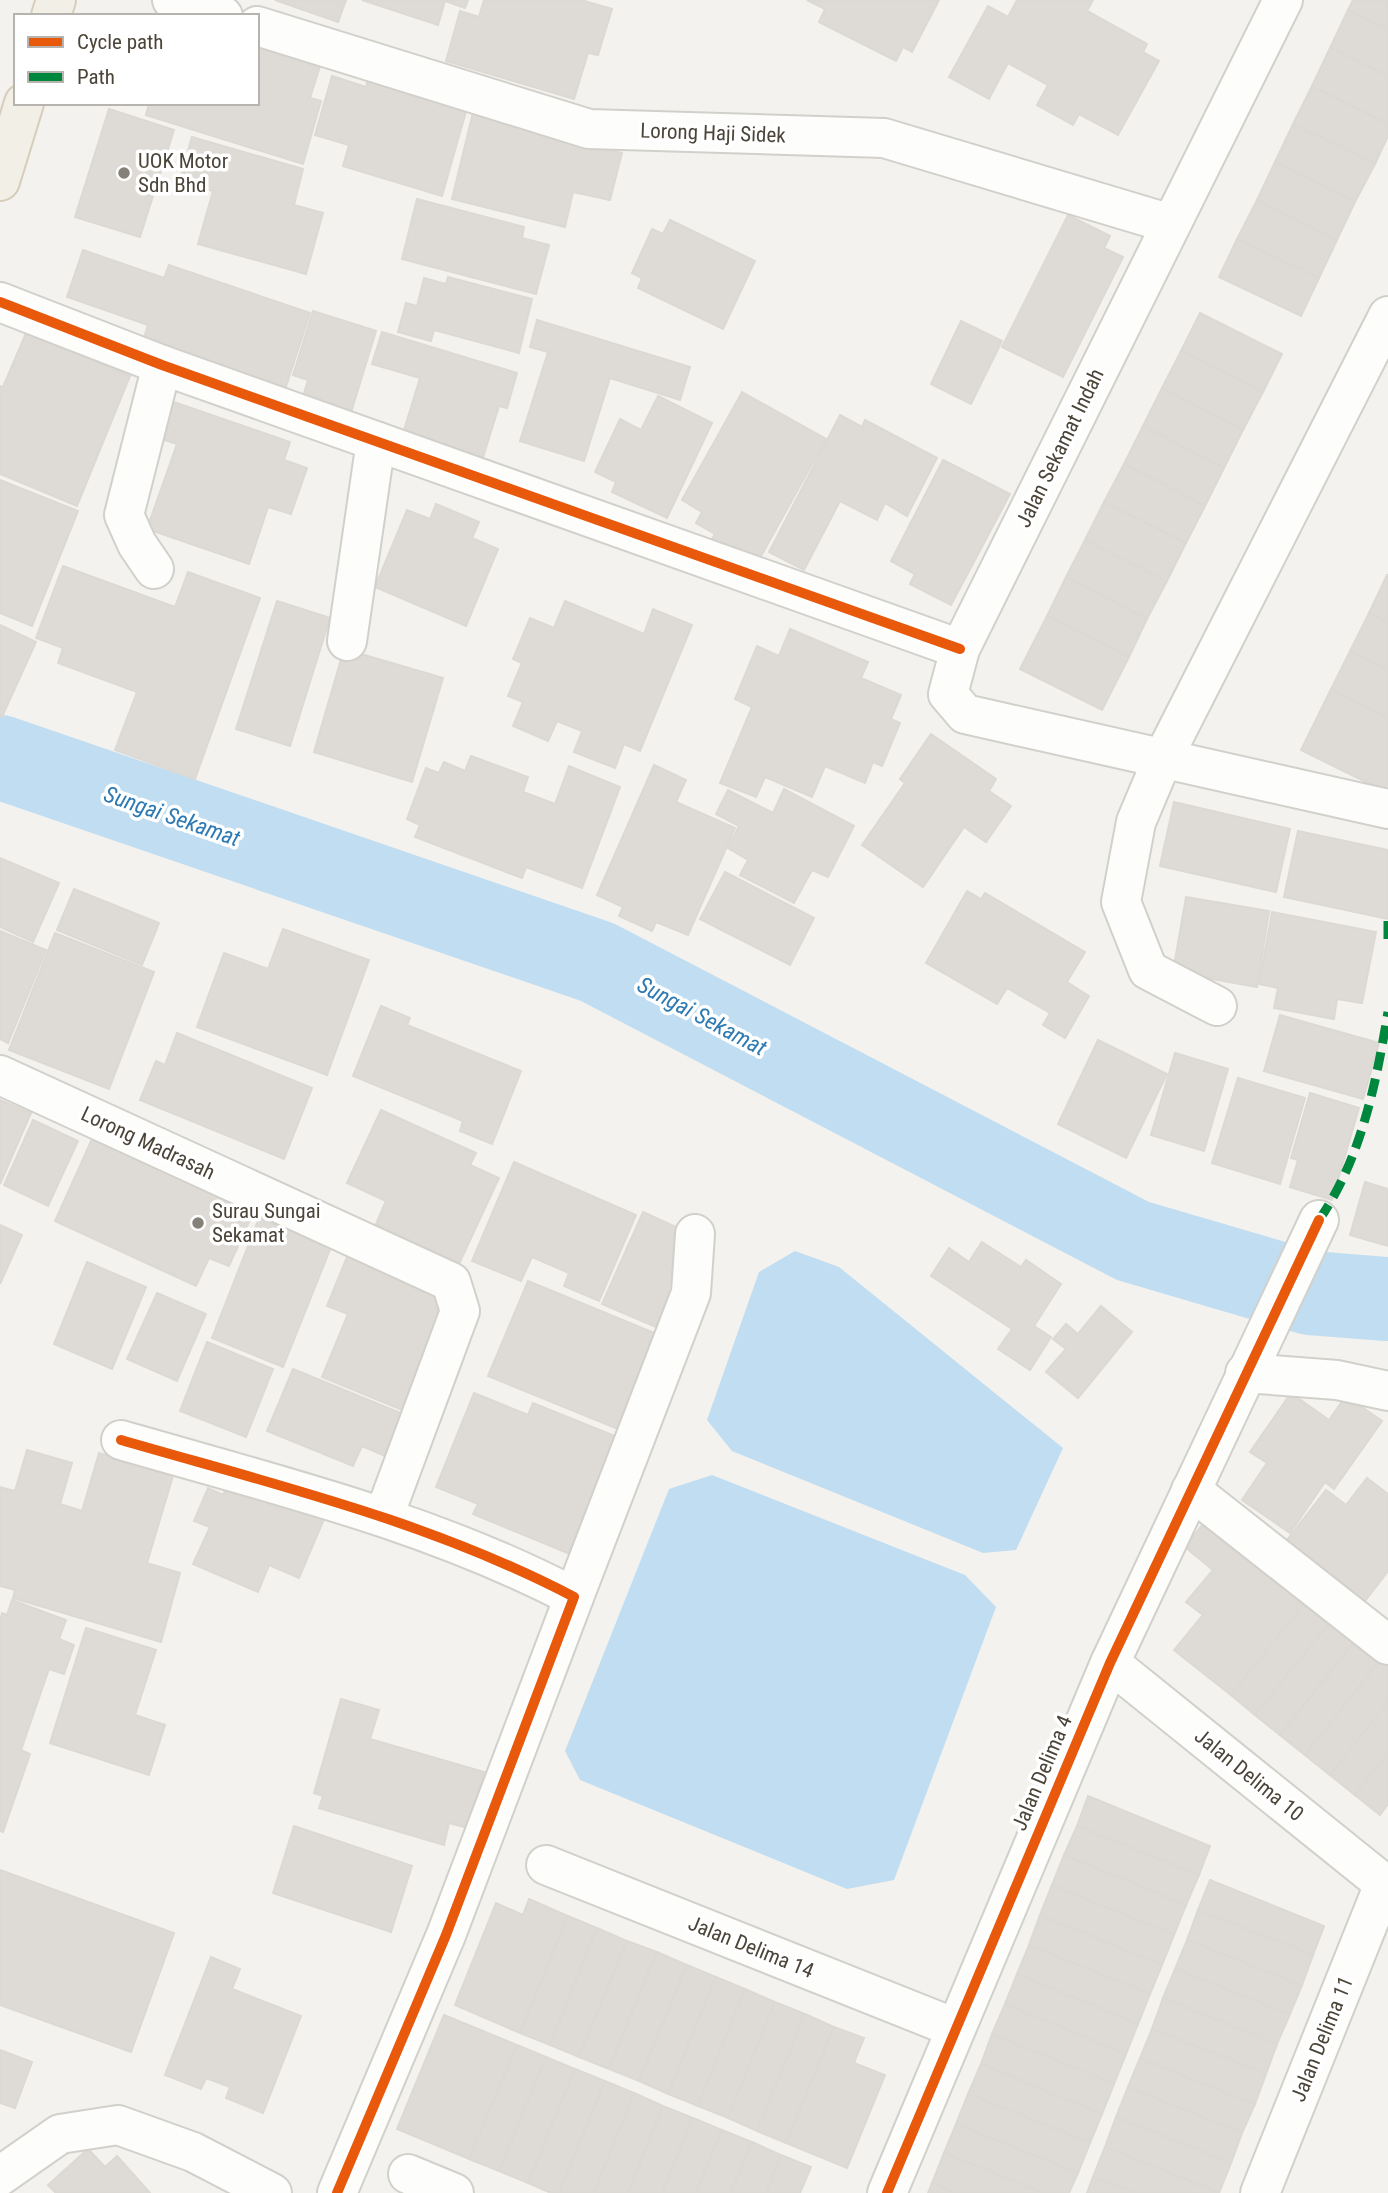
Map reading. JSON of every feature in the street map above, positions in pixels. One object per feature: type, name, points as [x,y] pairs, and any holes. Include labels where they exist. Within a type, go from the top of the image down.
[{"type":"main road","points":[[0,181],[23,105]]},
{"type":"street","points":[[172,0],[217,14]]},
{"type":"street","name":"Jalan Sekamat Indah","points":[[1283,0],[960,649],[948,694],[965,714],[1388,809]]},
{"type":"street","name":"Lorong Haji Sidek","points":[[259,27],[589,130],[884,138],[1171,224]]},
{"type":"street","points":[[0,302],[162,365],[960,649]]},
{"type":"street","points":[[1217,1006],[1149,970],[1121,901],[1136,822],[1163,758],[1388,316]]},
{"type":"street","points":[[155,569],[137,544],[124,515],[162,365]]},
{"type":"street","points":[[347,641],[376,441]]},
{"type":"street","name":"Lorong Madrasah","points":[[0,1075],[452,1282],[460,1311],[383,1516]]},
{"type":"street","name":"Jalan Delima 4","points":[[887,2193],[1110,1663],[1245,1373],[1272,1326],[1319,1220]]},
{"type":"street","points":[[337,2193],[446,1935],[691,1293],[695,1234]]},
{"type":"street","points":[[1245,1373],[1337,1380],[1388,1391]]},
{"type":"street","points":[[121,1440],[383,1516],[509,1563],[574,1597]]},
{"type":"street","points":[[1191,1490],[1388,1645]]},
{"type":"street","name":"Jalan Delima 10","points":[[1110,1663],[1386,1886]]},
{"type":"street","name":"Jalan Delima 14","points":[[546,1865],[955,2028]]},
{"type":"street","name":"Jalan Delima 11","points":[[1260,2193],[1386,1886]]},
{"type":"street","points":[[0,2176],[60,2134],[118,2125],[193,2152],[272,2193]]},
{"type":"street","points":[[408,2174],[454,2193]]},
{"type":"water","points":[[795,1251],[839,1267],[1063,1448],[1016,1550],[983,1553],[732,1451],[707,1420],[759,1272]]},
{"type":"water","points":[[712,1475],[965,1575],[996,1607],[894,1880],[847,1889],[580,1780],[565,1751],[669,1489]]},
{"type":"building","points":[[275,0],[346,0],[338,22]]},
{"type":"building","points":[[362,0],[468,0],[465,8],[445,1],[438,25]]},
{"type":"building","points":[[484,0],[581,0],[612,9],[598,55],[588,53],[574,99],[446,61],[460,11],[479,17]]},
{"type":"building","points":[[807,0],[939,0],[912,52],[903,47],[896,61],[819,22],[825,9]]},
{"type":"building","points":[[1017,0],[1093,0],[1087,11],[1147,44],[1143,52],[1159,61],[1118,135],[1079,114],[1073,125],[1037,105],[1048,85],[1008,63],[989,99],[949,77],[988,6],[1008,17]]},
{"type":"building","points":[[1353,0],[1388,0],[1388,29],[1348,10]]},
{"type":"building","points":[[1348,10],[1388,29],[1388,76],[1330,48]]},
{"type":"building","points":[[259,41],[322,60],[310,98],[321,101],[303,164],[146,115],[148,105],[259,105]]},
{"type":"building","points":[[1330,48],[1388,76],[1388,124],[1312,86]]},
{"type":"building","points":[[332,76],[366,87],[368,79],[467,108],[442,196],[343,166],[349,145],[315,135]]},
{"type":"building","points":[[1312,86],[1388,124],[1388,136],[1375,164],[1293,124]]},
{"type":"building","points":[[475,104],[585,144],[622,153],[610,200],[573,192],[565,227],[452,199]]},
{"type":"building","name":"UOK Motor Sdn Bhd","points":[[109,109],[174,130],[140,237],[75,217]]},
{"type":"building","points":[[1293,124],[1375,164],[1355,202],[1275,162]]},
{"type":"building","points":[[192,137],[303,169],[294,205],[323,213],[306,274],[198,244],[213,191],[179,182]]},
{"type":"building","points":[[1275,162],[1355,202],[1337,240],[1257,200]]},
{"type":"building","points":[[417,199],[524,227],[522,238],[549,245],[536,294],[402,259]]},
{"type":"building","points":[[1257,200],[1337,240],[1319,278],[1237,239]]},
{"type":"building","points":[[1068,215],[1110,236],[1104,248],[1123,257],[1063,377],[1002,347]]},
{"type":"building","points":[[670,220],[755,261],[723,329],[638,288],[642,278],[632,273],[652,229],[663,234]]},
{"type":"building","points":[[1237,239],[1319,278],[1301,316],[1219,277]]},
{"type":"building","points":[[83,250],[164,278],[169,265],[310,313],[281,402],[139,354],[148,325],[67,297]]},
{"type":"building","points":[[448,277],[532,299],[519,353],[434,330],[431,341],[398,332],[406,303],[417,306],[424,278],[446,284]]},
{"type":"building","points":[[313,311],[376,331],[349,419],[301,403],[308,380],[293,375]]},
{"type":"building","points":[[1200,313],[1282,354],[1263,392],[1181,351]]},
{"type":"building","points":[[537,320],[690,367],[680,400],[610,378],[584,461],[520,441],[548,352],[530,347]]},
{"type":"building","points":[[961,321],[1002,341],[971,404],[931,384]]},
{"type":"building","points":[[382,332],[517,373],[507,408],[499,406],[480,467],[400,443],[420,378],[372,364]]},
{"type":"building","points":[[26,333],[130,376],[77,506],[0,474],[0,386],[3,387]]},
{"type":"building","points":[[1181,351],[1263,392],[1243,430],[1162,388]]},
{"type":"building","points":[[1162,388],[1243,430],[1224,468],[1143,426]]},
{"type":"building","points":[[742,392],[826,439],[755,567],[710,542],[715,534],[696,523],[702,512],[682,500]]},
{"type":"building","points":[[658,396],[712,423],[667,518],[612,492],[616,482],[595,472],[620,419],[641,430]]},
{"type":"building","points":[[165,399],[290,442],[284,460],[307,468],[291,514],[268,507],[249,564],[147,529],[177,444],[152,436]]},
{"type":"building","points":[[840,415],[862,427],[865,420],[937,458],[907,516],[885,503],[877,520],[840,501],[804,570],[769,552]]},
{"type":"building","points":[[1143,426],[1224,468],[1205,506],[1124,464]]},
{"type":"building","points":[[943,460],[1010,494],[951,605],[910,584],[915,574],[891,561]]},
{"type":"building","points":[[1124,464],[1205,506],[1186,543],[1104,502]]},
{"type":"building","points":[[0,480],[78,511],[32,626],[0,613]]},
{"type":"building","points":[[1104,502],[1186,543],[1167,581],[1085,540]]},
{"type":"building","points":[[436,504],[479,522],[472,538],[498,549],[466,626],[375,587],[407,510],[430,519]]},
{"type":"building","points":[[1085,540],[1167,581],[1147,619],[1066,577]]},
{"type":"building","points":[[63,566],[175,607],[188,572],[260,598],[195,779],[115,750],[137,692],[58,663],[63,648],[36,638]]},
{"type":"building","points":[[1388,575],[1388,623],[1369,613]]},
{"type":"building","points":[[1066,577],[1147,619],[1129,657],[1047,616]]},
{"type":"building","points":[[277,601],[330,618],[290,746],[236,729]]},
{"type":"building","points":[[565,601],[644,634],[653,609],[692,625],[640,751],[624,744],[615,768],[574,752],[582,731],[557,721],[548,741],[513,726],[523,702],[508,696],[522,663],[513,659],[530,618],[554,628]]},
{"type":"building","points":[[1369,613],[1388,623],[1388,670],[1350,651]]},
{"type":"building","points":[[1047,616],[1129,657],[1102,710],[1020,669]]},
{"type":"building","points":[[0,625],[36,642],[2,717],[0,716]]},
{"type":"building","points":[[790,629],[868,662],[861,678],[901,695],[891,719],[900,723],[882,766],[873,762],[865,783],[825,766],[812,797],[765,777],[756,797],[720,783],[752,707],[735,699],[757,646],[779,656]]},
{"type":"building","points":[[344,649],[443,678],[412,782],[314,752]]},
{"type":"building","points":[[1350,651],[1388,670],[1388,718],[1331,689]]},
{"type":"building","points":[[1331,689],[1388,718],[1388,784],[1384,791],[1301,750]]},
{"type":"building","points":[[931,734],[996,779],[989,791],[1011,806],[986,842],[964,827],[923,887],[862,845],[905,783],[900,779]]},
{"type":"building","points":[[471,756],[528,777],[523,792],[555,804],[569,766],[620,787],[582,888],[526,867],[522,878],[415,837],[420,825],[407,819],[426,768],[439,773],[444,762],[465,771]]},
{"type":"building","points":[[654,765],[686,780],[676,802],[735,828],[688,935],[656,922],[652,931],[619,916],[623,907],[597,895]]},
{"type":"building","points":[[784,789],[854,826],[828,877],[812,870],[794,903],[740,875],[748,860],[728,848],[739,826],[716,814],[728,790],[773,813]]},
{"type":"building","points":[[1174,802],[1290,829],[1276,892],[1160,866]]},
{"type":"building","points":[[1298,831],[1388,850],[1388,919],[1284,897]]},
{"type":"building","points":[[0,858],[59,883],[33,942],[0,927]]},
{"type":"building","points":[[725,872],[814,918],[790,965],[700,919]]},
{"type":"building","points":[[74,889],[159,923],[142,965],[57,930]]},
{"type":"building","points":[[967,891],[981,899],[985,893],[1085,952],[1067,982],[1089,996],[1065,1038],[1043,1025],[1050,1013],[1007,988],[997,1004],[926,963]]},
{"type":"building","points":[[1186,897],[1269,911],[1257,987],[1173,972]]},
{"type":"building","points":[[1272,912],[1376,932],[1362,1003],[1337,999],[1334,1019],[1274,1008],[1278,988],[1259,984]]},
{"type":"building","points":[[283,929],[369,960],[327,1075],[197,1027],[224,953],[268,969]]},
{"type":"building","points":[[0,931],[46,950],[8,1043],[0,1039]]},
{"type":"building","points":[[55,933],[154,972],[109,1089],[9,1050]]},
{"type":"building","points":[[381,1006],[410,1018],[407,1025],[521,1071],[492,1144],[460,1131],[463,1121],[353,1076]]},
{"type":"building","points":[[1280,1015],[1379,1043],[1363,1099],[1264,1071]]},
{"type":"building","points":[[177,1033],[312,1088],[284,1159],[140,1100],[156,1061],[165,1065]]},
{"type":"building","points":[[1098,1040],[1167,1074],[1126,1158],[1058,1124]]},
{"type":"building","points":[[1175,1053],[1228,1069],[1204,1151],[1151,1135]]},
{"type":"building","points":[[1238,1078],[1305,1098],[1280,1184],[1212,1163]]},
{"type":"building","points":[[1310,1093],[1359,1108],[1332,1200],[1290,1187],[1298,1160],[1291,1158]]},
{"type":"building","points":[[0,1100],[31,1113],[0,1184]]},
{"type":"building","points":[[381,1110],[476,1153],[470,1165],[499,1178],[459,1264],[376,1224],[386,1201],[347,1183]]},
{"type":"building","points":[[33,1120],[78,1141],[48,1206],[4,1185]]},
{"type":"building","points":[[92,1139],[257,1204],[229,1266],[209,1258],[196,1286],[55,1221]]},
{"type":"building","points":[[514,1162],[636,1215],[599,1301],[564,1286],[569,1273],[532,1257],[521,1281],[472,1261]]},
{"type":"building","points":[[1365,1182],[1388,1189],[1388,1246],[1350,1235]]},
{"type":"building","points":[[643,1212],[698,1237],[658,1328],[602,1304]]},
{"type":"building","points":[[259,1218],[331,1247],[283,1367],[212,1338]]},
{"type":"building","points":[[0,1225],[22,1235],[0,1284]]},
{"type":"building","points":[[982,1242],[1021,1267],[1026,1260],[1061,1284],[1034,1326],[1051,1337],[1030,1370],[998,1349],[1012,1329],[931,1276],[949,1248],[969,1262]]},
{"type":"building","points":[[349,1252],[450,1293],[402,1410],[322,1377],[348,1314],[327,1306]]},
{"type":"building","points":[[87,1262],[146,1287],[112,1369],[54,1344]]},
{"type":"building","points":[[528,1281],[669,1339],[630,1434],[488,1376]]},
{"type":"building","points":[[157,1293],[206,1314],[177,1381],[127,1359]]},
{"type":"building","points":[[1101,1306],[1132,1332],[1078,1398],[1046,1372],[1066,1349],[1053,1339],[1066,1324],[1078,1334]]},
{"type":"building","points":[[207,1342],[273,1369],[246,1437],[180,1411]]},
{"type":"building","points":[[293,1369],[403,1414],[385,1456],[362,1446],[353,1466],[267,1431]]},
{"type":"building","points":[[474,1393],[528,1415],[533,1403],[620,1438],[572,1555],[473,1514],[478,1504],[436,1487]]},
{"type":"building","points":[[1291,1393],[1329,1420],[1346,1396],[1382,1421],[1334,1489],[1325,1482],[1290,1533],[1242,1500],[1267,1463],[1250,1452]]},
{"type":"building","points":[[27,1450],[72,1463],[60,1504],[82,1511],[99,1453],[173,1476],[147,1563],[180,1573],[161,1642],[13,1598],[15,1590],[0,1586],[0,1487],[15,1491]]},
{"type":"building","points":[[1367,1478],[1388,1494],[1388,1571],[1358,1610],[1280,1549],[1326,1490],[1346,1505]]},
{"type":"building","points":[[231,1479],[324,1519],[299,1578],[269,1565],[258,1592],[193,1564],[210,1527],[194,1521],[208,1488],[223,1495]]},
{"type":"building","points":[[1206,1520],[1307,1600],[1231,1695],[1174,1650],[1203,1615],[1186,1602],[1213,1570],[1185,1547]]},
{"type":"building","points":[[12,1600],[66,1620],[59,1639],[74,1645],[64,1674],[49,1669],[21,1750],[30,1754],[3,1832],[0,1831],[0,1621],[2,1613],[7,1615]]},
{"type":"building","points":[[1307,1600],[1332,1620],[1255,1715],[1231,1695]]},
{"type":"building","points":[[1332,1620],[1356,1640],[1280,1735],[1255,1715]]},
{"type":"building","points":[[86,1628],[156,1650],[135,1715],[165,1725],[149,1775],[50,1743]]},
{"type":"building","points":[[1356,1640],[1381,1659],[1305,1755],[1280,1735]]},
{"type":"building","points":[[1381,1659],[1388,1665],[1388,1702],[1330,1775],[1305,1755]]},
{"type":"building","points":[[341,1699],[379,1710],[370,1739],[484,1772],[468,1828],[449,1823],[444,1845],[319,1808],[323,1796],[314,1793]]},
{"type":"building","points":[[1388,1702],[1388,1753],[1355,1795],[1330,1775]]},
{"type":"building","points":[[1388,1753],[1388,1804],[1380,1815],[1355,1795]]},
{"type":"building","points":[[1088,1796],[1210,1846],[1199,1875],[1077,1826]]},
{"type":"building","points":[[294,1826],[412,1866],[391,1932],[273,1893]]},
{"type":"building","points":[[1077,1826],[1199,1875],[1186,1905],[1064,1855]]},
{"type":"building","points":[[1064,1855],[1186,1905],[1174,1935],[1052,1885]]},
{"type":"building","points":[[0,1870],[174,1933],[131,2052],[0,2005]]},
{"type":"building","points":[[1210,1880],[1324,1926],[1313,1955],[1198,1910]]},
{"type":"building","points":[[1052,1885],[1174,1935],[1162,1965],[1040,1915]]},
{"type":"building","points":[[529,1899],[568,1916],[520,2033],[455,2005],[496,1903],[523,1915]]},
{"type":"building","points":[[1198,1910],[1313,1955],[1302,1985],[1187,1940]]},
{"type":"building","points":[[1040,1915],[1162,1965],[1150,1994],[1029,1945]]},
{"type":"building","points":[[568,1916],[597,1928],[550,2045],[520,2033]]},
{"type":"building","points":[[597,1928],[627,1941],[579,2057],[550,2045]]},
{"type":"building","points":[[1187,1940],[1302,1985],[1290,2014],[1175,1969]]},
{"type":"building","points":[[627,1941],[657,1952],[609,2069],[579,2057]]},
{"type":"building","points":[[1029,1945],[1150,1994],[1138,2024],[1017,1974]]},
{"type":"building","points":[[657,1952],[687,1965],[639,2081],[609,2069]]},
{"type":"building","points":[[211,1957],[240,1969],[232,1989],[301,2016],[263,2113],[226,2098],[230,2087],[206,2078],[201,2089],[165,2075]]},
{"type":"building","points":[[687,1965],[716,1977],[668,2094],[639,2081]]},
{"type":"building","points":[[1175,1969],[1290,2014],[1277,2044],[1163,1998]]},
{"type":"building","points":[[1017,1974],[1138,2024],[1126,2054],[1005,2004]]},
{"type":"building","points":[[716,1977],[745,1989],[698,2106],[668,2094]]},
{"type":"building","points":[[745,1989],[775,2002],[728,2118],[698,2106]]},
{"type":"building","points":[[1163,1998],[1277,2044],[1266,2074],[1152,2029]]},
{"type":"building","points":[[775,2002],[805,2014],[757,2131],[728,2118]]},
{"type":"building","points":[[1005,2004],[1126,2054],[1114,2084],[992,2034]]},
{"type":"building","points":[[805,2014],[834,2027],[786,2143],[757,2131]]},
{"type":"building","points":[[444,2015],[517,2045],[469,2159],[397,2129]]},
{"type":"building","points":[[834,2027],[864,2038],[854,2063],[885,2075],[847,2168],[786,2143]]},
{"type":"building","points":[[1152,2029],[1266,2074],[1255,2104],[1140,2058]]},
{"type":"building","points":[[992,2034],[1114,2084],[1102,2114],[981,2064]]},
{"type":"building","points":[[517,2045],[546,2057],[499,2171],[469,2159]]},
{"type":"building","points":[[0,2050],[32,2062],[15,2108],[0,2103]]},
{"type":"building","points":[[546,2057],[575,2069],[528,2183],[499,2171]]},
{"type":"building","points":[[1140,2058],[1255,2104],[1242,2133],[1128,2087]]},
{"type":"building","points":[[981,2064],[1102,2114],[1090,2143],[968,2094]]},
{"type":"building","points":[[575,2069],[605,2081],[559,2193],[551,2193],[528,2183]]},
{"type":"building","points":[[605,2081],[634,2093],[594,2193],[559,2193]]},
{"type":"building","points":[[1128,2087],[1242,2133],[1231,2163],[1116,2117]]},
{"type":"building","points":[[634,2093],[663,2106],[628,2193],[594,2193]]},
{"type":"building","points":[[968,2094],[1090,2143],[1078,2173],[956,2124]]},
{"type":"building","points":[[663,2106],[693,2118],[662,2193],[628,2193]]},
{"type":"building","points":[[1116,2117],[1231,2163],[1219,2193],[1105,2147]]},
{"type":"building","points":[[693,2118],[722,2130],[696,2193],[662,2193]]},
{"type":"building","points":[[956,2124],[1078,2173],[1069,2193],[1043,2193],[944,2153]]},
{"type":"building","points":[[722,2130],[752,2142],[731,2193],[696,2193]]},
{"type":"building","points":[[752,2142],[781,2155],[766,2193],[731,2193]]},
{"type":"building","points":[[1105,2147],[1219,2193],[1135,2193],[1093,2177]]},
{"type":"building","points":[[88,2149],[105,2167],[117,2156],[150,2193],[56,2193],[48,2185]]},
{"type":"building","points":[[944,2153],[1043,2193],[957,2193],[932,2183]]},
{"type":"building","points":[[781,2155],[811,2167],[800,2193],[766,2193]]},
{"type":"building","points":[[1093,2177],[1135,2193],[1087,2193]]},
{"type":"building","points":[[932,2183],[957,2193],[928,2193]]},
{"type":"waterway","name":"Sungai Sekamat","points":[[0,757],[597,962],[1133,1241],[1310,1293],[1388,1299]]},
{"type":"marked path","points":[[1388,921],[1388,945]]},
{"type":"marked path","points":[[1319,1220],[1346,1172],[1365,1120],[1388,1012]]},
{"type":"cycle path","points":[[0,302],[162,365],[960,649]]},
{"type":"cycle path","points":[[887,2193],[1110,1663],[1319,1220]]},
{"type":"cycle path","points":[[121,1440],[409,1526],[465,1547],[574,1597],[446,1935],[337,2193]]},
{"type":"place","name":"UOK Motor Sdn Bhd","points":[[124,173]]},
{"type":"place","name":"Surau Sungai Sekamat","points":[[198,1223]]}]
